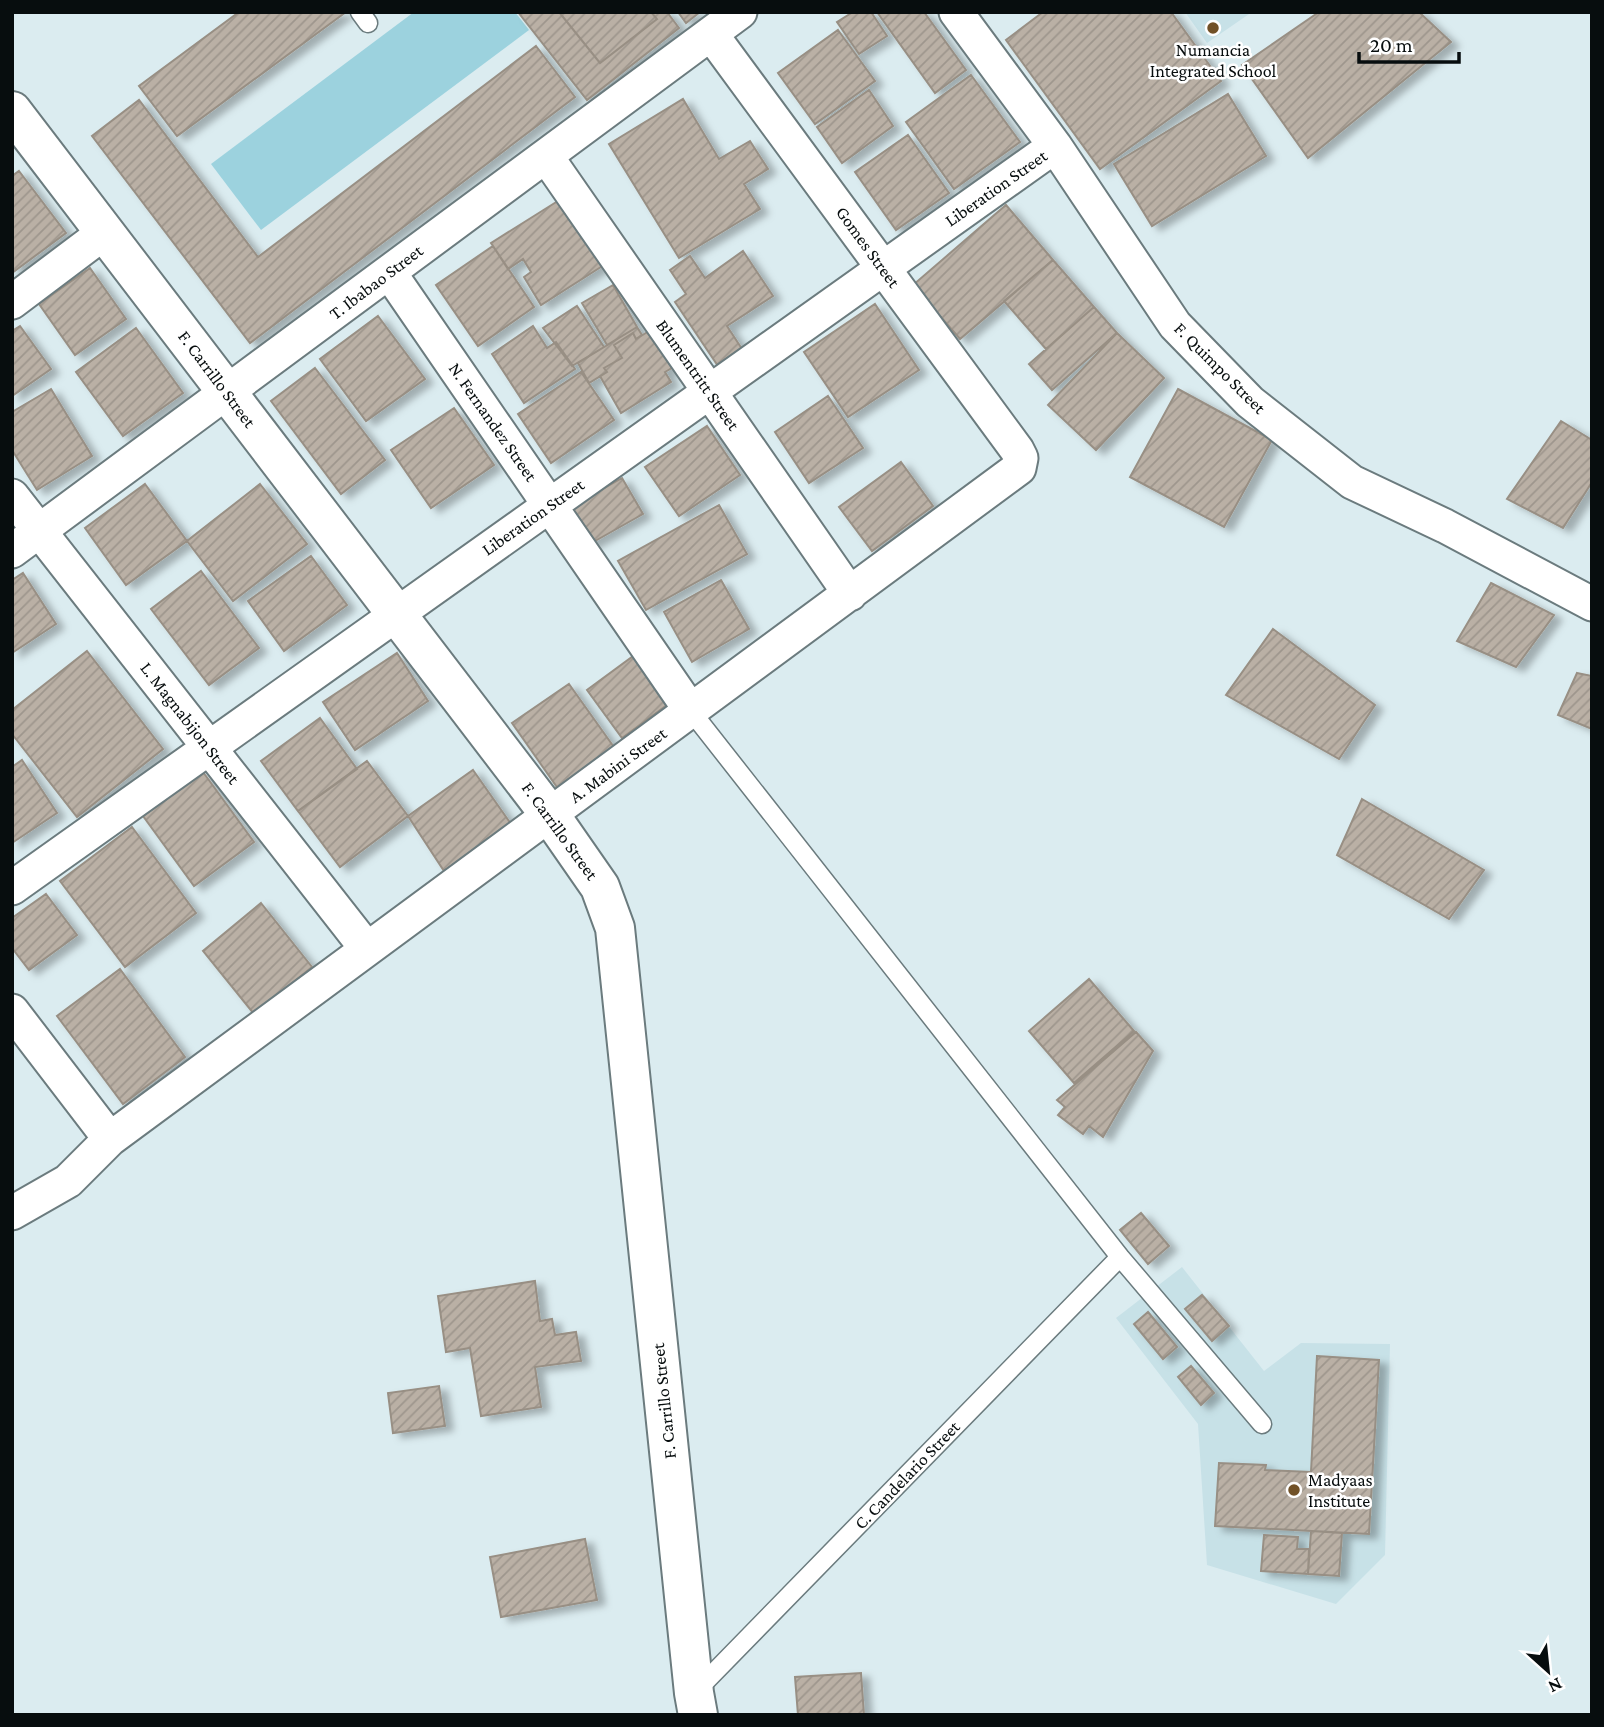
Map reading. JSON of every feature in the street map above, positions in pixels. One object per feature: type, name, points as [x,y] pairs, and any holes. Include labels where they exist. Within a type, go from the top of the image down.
[{"type":"street","name":"T. Ibabao Street","points":[[12,551],[740,12]]},
{"type":"street","name":"F. Quimpo Street","points":[[956,12],[1055,146],[1175,325],[1250,402],[1352,482],[1444,526],[1592,604]]},
{"type":"street","name":"Gomes Street","points":[[711,34],[1017,450],[1020,463]]},
{"type":"street","name":"F. Carrillo Street","points":[[12,111],[550,815],[600,887],[615,928],[696,1704]]},
{"type":"street","name":"Liberation Street","points":[[12,888],[1055,146]]},
{"type":"street","name":"Blumentritt Street","points":[[546,156],[850,594]]},
{"type":"street","points":[[12,302],[105,232]]},
{"type":"street","name":"N. Fernandez Street","points":[[389,272],[691,711]]},
{"type":"street","name":"A. Mabini Street","points":[[12,1213],[68,1181],[110,1139],[1015,472],[1020,463]]},
{"type":"street","name":"L. Magnabijon Street","points":[[12,496],[368,949]]},
{"type":"street","points":[[12,1011],[110,1139]]},
{"type":"lane","points":[[691,711],[1120,1257],[1262,1424]]},
{"type":"lane","name":"C. Candelario Street","points":[[696,1704],[1120,1257]]},
{"type":"shaded area","points":[[414,12],[515,12],[529,30],[261,230],[211,164]]},
{"type":"shaded area","name":"Numancia Integrated School","points":[[1185,12],[1252,12],[1207,43]]},
{"type":"shaded area","name":"Madyaas Institute","points":[[1182,1267],[1264,1371],[1301,1343],[1390,1344],[1385,1555],[1336,1604],[1207,1565],[1198,1424],[1116,1318]]},
{"type":"building","points":[[239,12],[346,12],[177,136],[139,86]]},
{"type":"building","points":[[518,12],[559,12],[600,63],[657,19],[651,12],[667,12],[679,28],[587,100]]},
{"type":"building","points":[[559,12],[651,12],[657,19],[600,63]]},
{"type":"building","points":[[678,12],[700,12],[686,23]]},
{"type":"building","points":[[853,12],[871,12],[887,36],[859,54],[837,22]]},
{"type":"building","points":[[877,12],[924,12],[966,70],[935,93]]},
{"type":"building","points":[[1043,12],[1171,12],[1221,81],[1100,169],[1006,40]]},
{"type":"building","points":[[1319,12],[1419,12],[1451,42],[1308,158],[1242,65]]},
{"type":"building","points":[[838,30],[875,81],[815,124],[778,73]]},
{"type":"building","points":[[536,46],[575,97],[250,343],[92,136],[139,100],[258,257]]},
{"type":"building","points":[[971,75],[1020,142],[954,189],[906,122]]},
{"type":"building","points":[[869,90],[893,126],[842,163],[817,127]]},
{"type":"building","points":[[1228,94],[1266,156],[1152,226],[1114,164]]},
{"type":"building","points":[[683,99],[719,159],[750,141],[768,169],[744,184],[760,209],[679,258],[609,144]]},
{"type":"building","points":[[908,135],[949,193],[896,230],[855,172]]},
{"type":"building","points":[[19,171],[66,233],[12,273],[12,176]]},
{"type":"building","points":[[561,199],[604,265],[541,305],[524,277],[531,272],[523,259],[508,269],[491,243]]},
{"type":"building","points":[[1006,205],[1053,260],[960,339],[913,285]]},
{"type":"building","points":[[493,246],[534,307],[478,346],[436,285]]},
{"type":"building","points":[[743,251],[773,296],[727,326],[742,349],[718,366],[675,302],[686,294],[670,270],[690,256],[705,278]]},
{"type":"building","points":[[1053,260],[1094,307],[1046,349],[1004,301]]},
{"type":"building","points":[[90,268],[126,319],[75,355],[39,304]]},
{"type":"building","points":[[613,285],[637,327],[607,345],[582,303]]},
{"type":"building","points":[[875,304],[919,370],[848,417],[804,352]]},
{"type":"building","points":[[577,306],[604,347],[572,366],[543,328]]},
{"type":"building","points":[[1094,307],[1117,333],[1052,390],[1029,364]]},
{"type":"building","points":[[378,316],[425,379],[366,421],[320,359]]},
{"type":"building","points":[[20,326],[51,369],[12,396],[12,331]]},
{"type":"building","points":[[533,326],[547,348],[556,342],[575,369],[524,403],[492,354]]},
{"type":"building","points":[[637,327],[642,335],[636,339],[633,333],[614,345],[622,358],[604,368],[607,372],[589,383],[578,363]]},
{"type":"building","points":[[136,328],[183,393],[123,436],[76,372]]},
{"type":"building","points":[[649,331],[672,368],[665,372],[671,382],[621,413],[600,376],[607,372],[604,368],[622,358],[614,345],[633,333],[636,339]]},
{"type":"building","points":[[1117,333],[1164,378],[1096,450],[1048,405]]},
{"type":"building","points":[[315,368],[385,460],[341,494],[271,401]]},
{"type":"building","points":[[581,372],[614,420],[551,463],[518,414]]},
{"type":"building","points":[[51,389],[92,456],[37,490],[12,450],[12,412]]},
{"type":"building","points":[[1178,389],[1272,440],[1224,527],[1130,477]]},
{"type":"building","points":[[828,396],[863,448],[809,483],[775,432]]},
{"type":"building","points":[[454,408],[494,465],[431,508],[391,450]]},
{"type":"building","points":[[1561,421],[1592,440],[1592,482],[1563,528],[1507,499]]},
{"type":"building","points":[[707,426],[740,475],[679,516],[645,467]]},
{"type":"building","points":[[901,462],[933,506],[872,551],[839,507]]},
{"type":"building","points":[[622,478],[643,514],[588,545],[568,509]]},
{"type":"building","points":[[145,484],[187,541],[126,585],[85,528]]},
{"type":"building","points":[[260,484],[307,544],[233,601],[187,541]]},
{"type":"building","points":[[719,505],[747,554],[646,610],[618,561]]},
{"type":"building","points":[[311,556],[347,605],[284,651],[248,601]]},
{"type":"building","points":[[201,571],[259,648],[209,685],[151,609]]},
{"type":"building","points":[[23,573],[56,624],[12,653],[12,580]]},
{"type":"building","points":[[721,580],[749,629],[692,662],[664,612]]},
{"type":"building","points":[[1491,583],[1554,615],[1516,667],[1457,641]]},
{"type":"building","points":[[1273,629],[1375,705],[1339,759],[1226,695]]},
{"type":"building","points":[[87,651],[163,749],[77,817],[12,734],[12,710]]},
{"type":"building","points":[[397,653],[428,701],[355,750],[323,702]]},
{"type":"building","points":[[636,654],[671,702],[622,738],[587,690]]},
{"type":"building","points":[[1577,673],[1592,676],[1592,729],[1558,715]]},
{"type":"building","points":[[569,684],[616,750],[559,790],[512,723]]},
{"type":"building","points":[[320,718],[357,769],[298,811],[261,761]]},
{"type":"building","points":[[22,760],[57,813],[12,843],[12,767]]},
{"type":"building","points":[[367,761],[408,816],[340,867],[298,811]]},
{"type":"building","points":[[473,770],[511,824],[444,871],[408,816]]},
{"type":"building","points":[[203,772],[254,842],[194,886],[143,816]]},
{"type":"building","points":[[1362,799],[1484,870],[1449,919],[1337,855]]},
{"type":"building","points":[[132,827],[196,913],[125,967],[60,881]]},
{"type":"building","points":[[46,894],[77,935],[29,970],[12,948],[12,918]]},
{"type":"building","points":[[261,903],[312,967],[254,1014],[203,951]]},
{"type":"building","points":[[120,969],[185,1057],[123,1104],[57,1016]]},
{"type":"building","points":[[1089,979],[1134,1031],[1074,1083],[1029,1031]]},
{"type":"building","points":[[1136,1032],[1153,1051],[1103,1137],[1089,1126],[1083,1134],[1058,1115],[1065,1107],[1057,1100]]},
{"type":"building","points":[[1141,1213],[1169,1246],[1148,1264],[1120,1230]]},
{"type":"building","points":[[535,1281],[540,1321],[552,1319],[555,1335],[576,1332],[581,1361],[535,1367],[541,1407],[481,1416],[470,1348],[446,1352],[438,1296]]},
{"type":"building","points":[[1202,1295],[1229,1326],[1212,1341],[1185,1309]]},
{"type":"building","points":[[1148,1312],[1177,1347],[1163,1359],[1134,1324]]},
{"type":"building","points":[[1317,1356],[1379,1360],[1369,1534],[1215,1526],[1219,1463],[1266,1465],[1265,1470],[1311,1472]]},
{"type":"building","points":[[1191,1366],[1214,1393],[1201,1405],[1178,1377]]},
{"type":"building","points":[[439,1386],[445,1426],[393,1433],[388,1393]]},
{"type":"building","points":[[1311,1531],[1342,1533],[1339,1576],[1308,1574]]},
{"type":"building","points":[[1264,1535],[1298,1537],[1297,1549],[1309,1549],[1308,1574],[1261,1571]]},
{"type":"building","points":[[585,1539],[597,1600],[501,1617],[490,1557]]},
{"type":"building","points":[[861,1673],[864,1715],[798,1715],[795,1677]]},
{"type":"place","name":"Numancia Integrated School","points":[[1213,28]]},
{"type":"place","name":"Madyaas Institute","points":[[1294,1490]]}]
